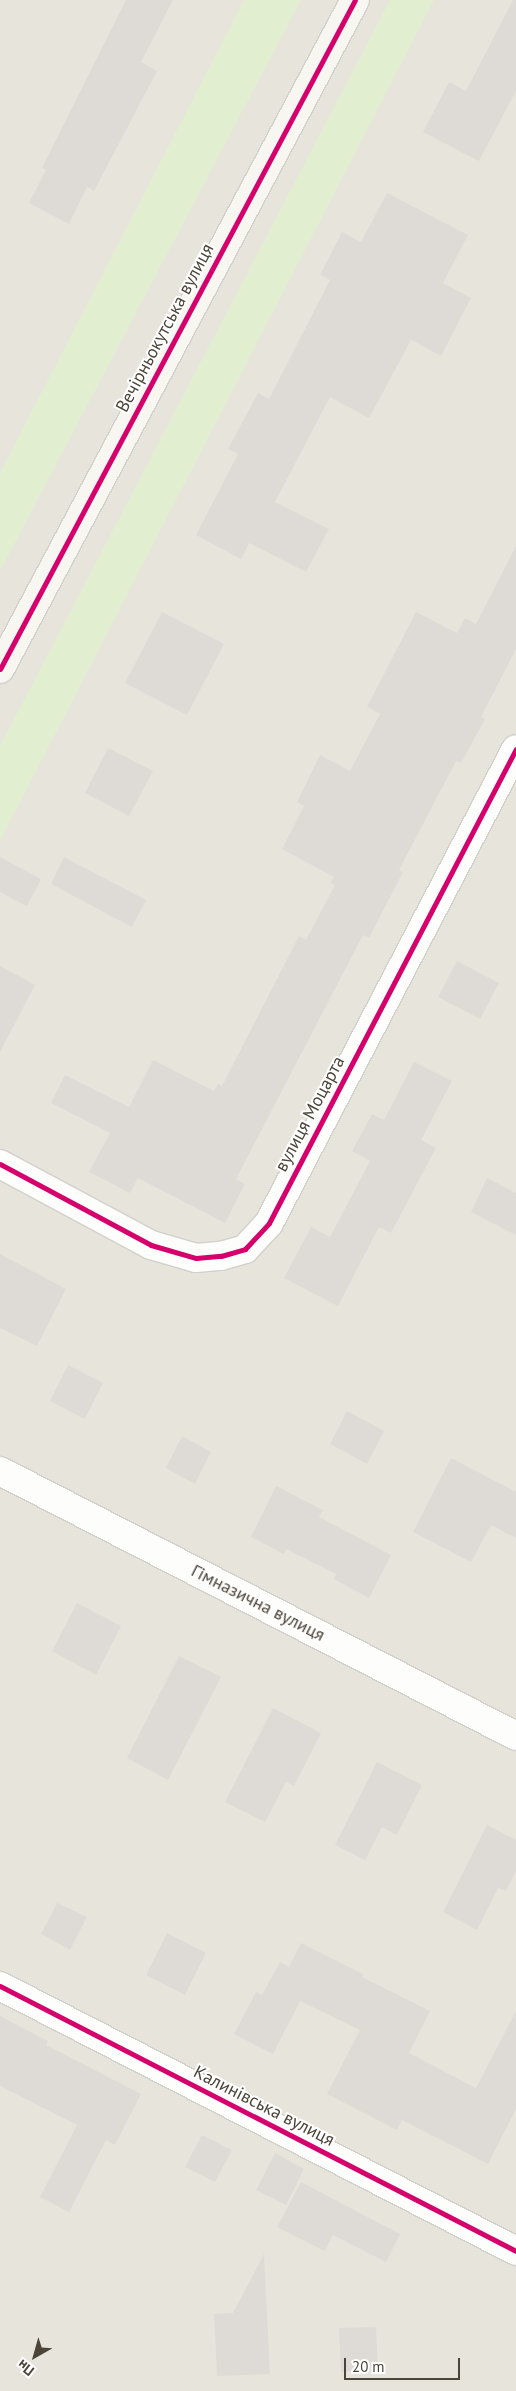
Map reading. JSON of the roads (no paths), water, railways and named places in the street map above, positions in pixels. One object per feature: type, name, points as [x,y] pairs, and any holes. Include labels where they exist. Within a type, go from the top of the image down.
[{"type":"street","name":"Вечірньокутська вулиця","points":[[0,669],[355,0]]},
{"type":"street","name":"вулиця Моцарта","points":[[0,1164],[151,1245],[196,1258],[221,1256],[245,1249],[269,1223],[516,749]]},
{"type":"street","name":"Гімназична вулиця","points":[[0,1471],[516,1736]]},
{"type":"street","name":"Калинівська вулиця","points":[[0,1986],[516,2251]]}]
